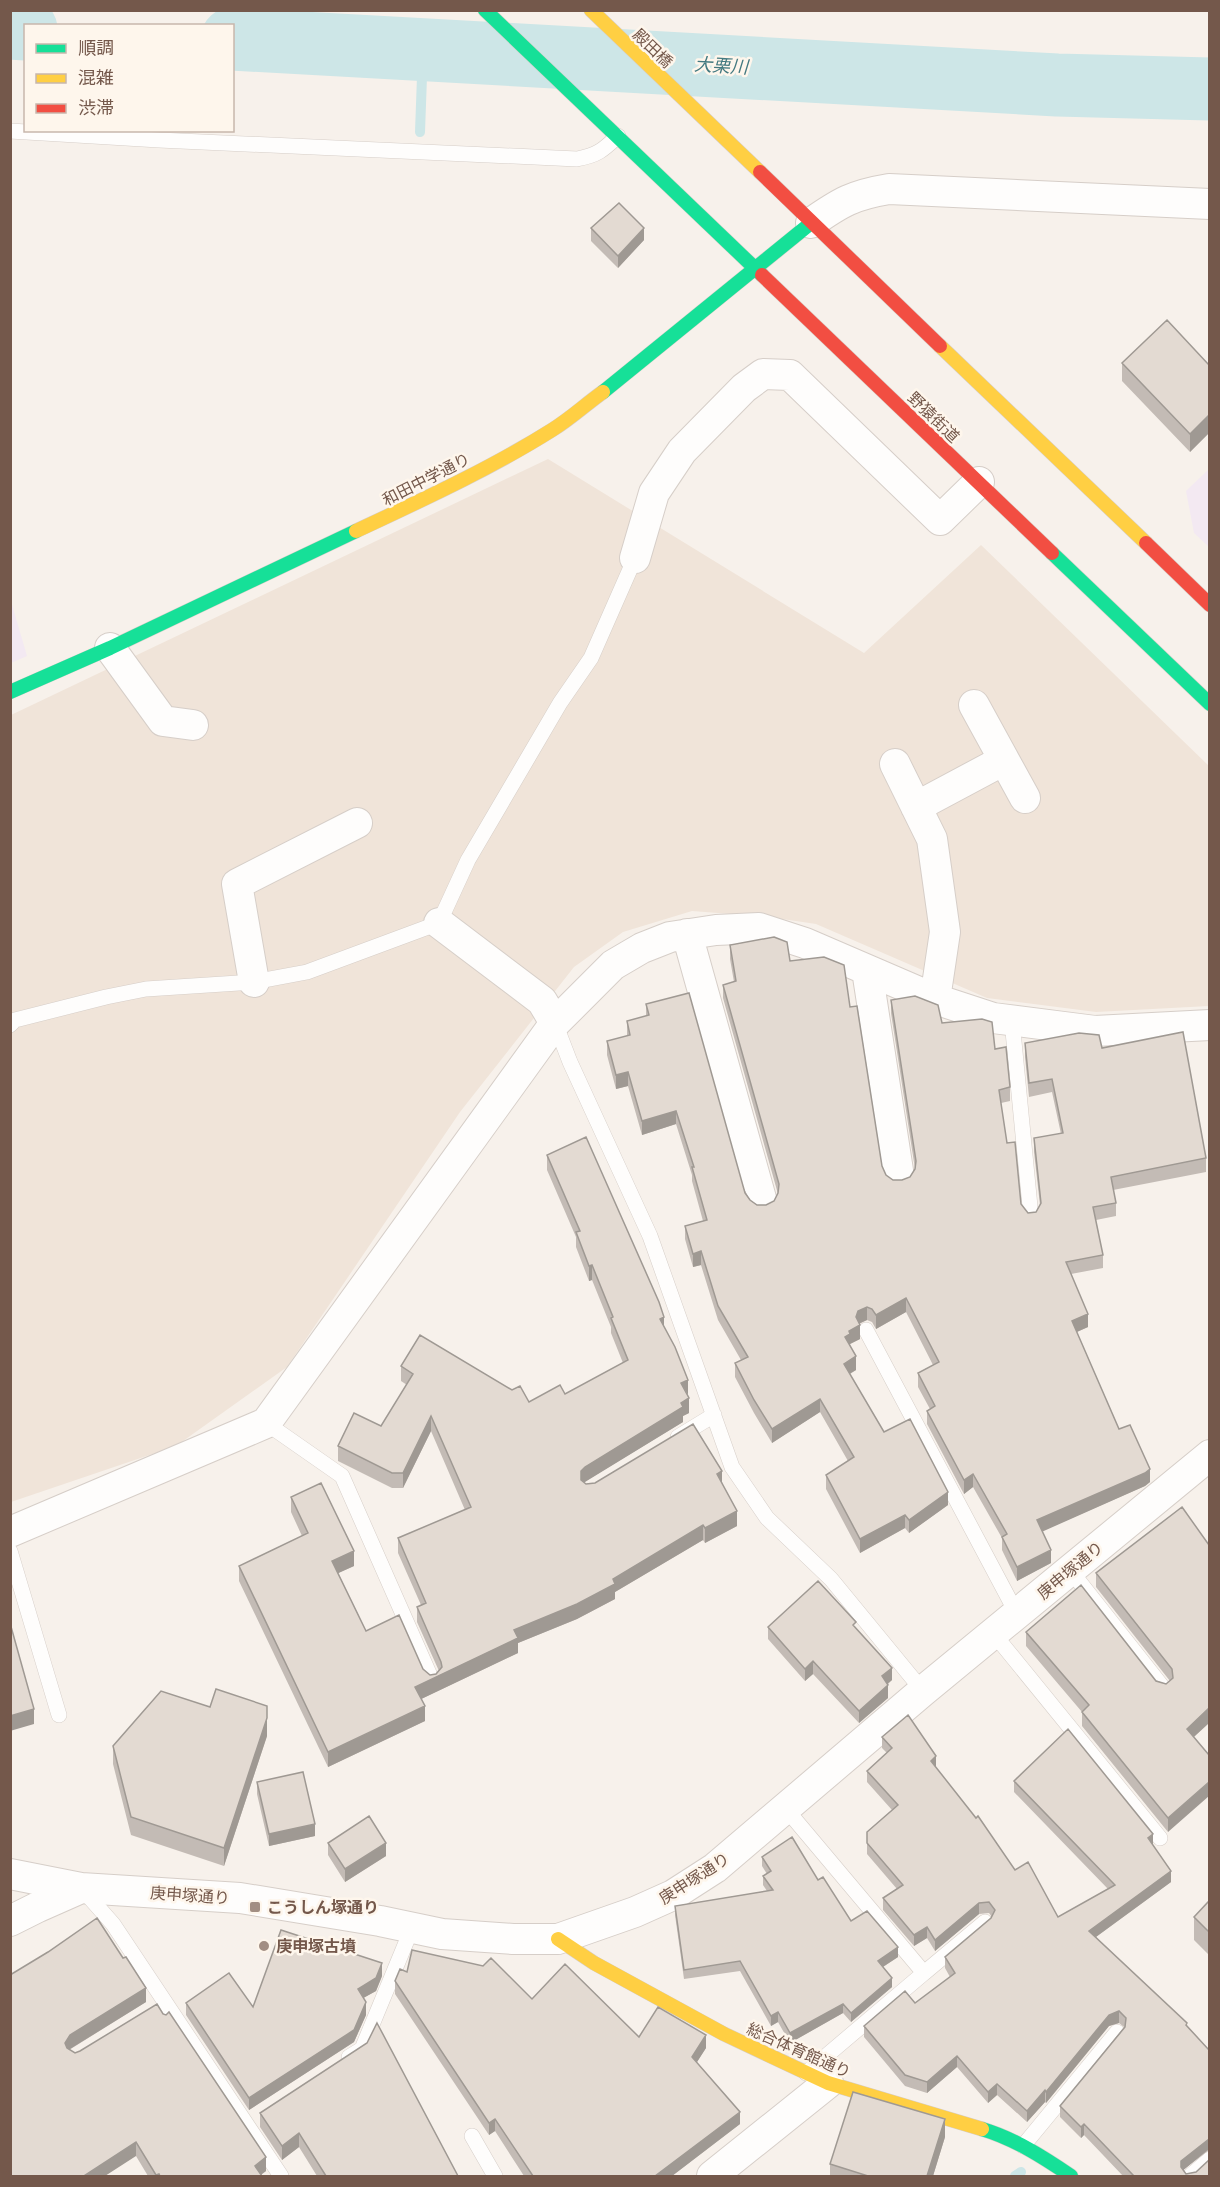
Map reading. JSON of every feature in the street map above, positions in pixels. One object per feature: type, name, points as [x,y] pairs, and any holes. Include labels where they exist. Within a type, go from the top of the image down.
[{"type":"main road","points":[[485,10],[618,136]]},
{"type":"main road","name":"殿田橋","points":[[591,10],[811,223]]},
{"type":"main road","name":"野猿街道","points":[[618,136],[1209,704]]},
{"type":"main road","points":[[811,223],[1209,605]]},
{"type":"main road","name":"和田中学通り","points":[[10,692],[110,648],[416,503],[519,450],[554,429],[644,360],[811,223]]},
{"type":"main road","name":"総合体育館通り","points":[[558,1939],[594,1963],[724,2034],[817,2078],[986,2130],[1044,2157],[1071,2176]]},
{"type":"street","points":[[811,223],[837,204],[862,193],[889,189],[1209,204]]},
{"type":"street","points":[[634,558],[654,493],[682,451],[744,388],[763,374],[790,375],[940,520],[979,482]]},
{"type":"street","points":[[110,648],[163,721],[193,725]]},
{"type":"street","points":[[974,705],[1025,798]]},
{"type":"street","points":[[916,807],[1004,760]]},
{"type":"street","points":[[895,764],[932,839],[945,932],[935,999]]},
{"type":"street","points":[[254,982],[237,884],[357,823]]},
{"type":"street","points":[[439,923],[542,1001],[555,1023]]},
{"type":"street","points":[[10,1532],[266,1423],[555,1023],[613,965],[642,948],[670,937],[687,934],[759,928],[805,943],[935,999],[993,1018],[1095,1031],[1209,1025]]},
{"type":"street","points":[[687,934],[762,1202]]},
{"type":"street","points":[[867,970],[899,1177]]},
{"type":"street","name":"庚申塚通り","points":[[10,1874],[81,1888],[240,1898],[442,1934],[513,1939],[558,1939],[635,1912],[673,1895],[715,1868],[923,1691],[1209,1455]]},
{"type":"street","points":[[10,1921],[81,1888]]},
{"type":"street","points":[[712,2176],[817,2078]]},
{"type":"lane","points":[[26,132],[171,141],[577,159],[601,152],[618,136]]},
{"type":"lane","points":[[10,1025],[15,1020],[146,989],[254,982],[307,972],[439,923],[468,860],[560,704],[591,658],[634,558]]},
{"type":"lane","points":[[1012,1021],[1031,1218]]},
{"type":"lane","points":[[555,1023],[570,1062],[650,1236],[732,1467],[767,1518],[831,1578],[923,1691]]},
{"type":"lane","points":[[866,1330],[1017,1614]]},
{"type":"lane","points":[[666,1444],[714,1415]]},
{"type":"lane","points":[[266,1423],[342,1476],[432,1680]]},
{"type":"lane","points":[[10,1551],[59,1715]]},
{"type":"lane","points":[[1070,1570],[1164,1689]]},
{"type":"lane","points":[[993,1633],[1160,1838]]},
{"type":"lane","points":[[786,1809],[924,1972]]},
{"type":"lane","points":[[81,1888],[113,1924],[160,2005],[251,2120],[281,2176]]},
{"type":"lane","points":[[817,2078],[924,1972],[985,1922]]},
{"type":"lane","points":[[333,2068],[362,2049],[412,1928]]},
{"type":"lane","points":[[1023,2146],[1117,2032]]},
{"type":"lane","points":[[472,2136],[495,2176]]},
{"type":"lane","points":[[1190,2176],[1209,2159]]},
{"type":"shaded area","points":[[548,459],[864,653],[981,545],[1209,766],[1209,1006],[1096,1012],[987,998],[816,924],[769,917],[692,911],[623,932],[574,967],[460,1112],[287,1367],[176,1446],[11,1502],[11,715]]},
{"type":"shaded area","points":[[1209,469],[1209,547],[1194,533],[1186,491]]},
{"type":"shaded area","points":[[11,601],[27,656],[10,663]]},
{"type":"building","points":[[619,203],[644,228],[618,256],[591,228]]},
{"type":"building","points":[[1167,320],[1209,365],[1209,415],[1190,434],[1122,363]]},
{"type":"building","points":[[774,937],[787,942],[790,961],[824,957],[844,965],[850,1007],[857,1006],[882,1166],[886,1175],[893,1180],[910,1177],[915,1169],[916,1161],[891,1000],[915,996],[938,1005],[942,1023],[982,1019],[992,1022],[995,1049],[1006,1047],[1010,1087],[999,1090],[1007,1143],[1015,1142],[1021,1204],[1028,1213],[1036,1212],[1041,1203],[1034,1138],[1063,1133],[1052,1079],[1029,1083],[1025,1043],[1079,1033],[1099,1035],[1102,1048],[1183,1032],[1206,1158],[1111,1177],[1116,1203],[1093,1207],[1103,1255],[1066,1262],[1088,1314],[1072,1321],[1119,1429],[1130,1425],[1150,1469],[1037,1520],[1051,1550],[1017,1567],[1002,1537],[1007,1534],[973,1474],[964,1480],[927,1411],[935,1406],[918,1373],[939,1362],[906,1298],[876,1315],[872,1309],[867,1307],[858,1311],[856,1317],[860,1325],[849,1331],[850,1334],[845,1337],[856,1356],[844,1364],[884,1432],[910,1419],[948,1492],[909,1520],[905,1515],[860,1539],[826,1475],[854,1457],[820,1399],[772,1429],[735,1363],[748,1357],[718,1306],[701,1251],[693,1254],[685,1226],[707,1220],[692,1167],[694,1167],[676,1111],[642,1121],[628,1072],[616,1075],[607,1041],[630,1035],[627,1021],[649,1015],[646,1004],[689,993],[745,1193],[757,1205],[766,1205],[774,1201],[779,1184],[723,985],[736,981],[730,945]]},
{"type":"building","points":[[586,1137],[659,1302],[664,1317],[660,1319],[675,1347],[688,1380],[681,1383],[689,1398],[681,1403],[683,1407],[585,1467],[581,1471],[581,1480],[586,1484],[595,1483],[693,1424],[722,1471],[717,1474],[737,1511],[705,1528],[703,1525],[613,1579],[615,1584],[577,1604],[514,1630],[518,1638],[415,1687],[425,1706],[328,1752],[239,1566],[308,1533],[291,1497],[321,1483],[354,1551],[332,1561],[366,1631],[399,1615],[423,1669],[430,1675],[436,1674],[442,1667],[417,1607],[426,1603],[398,1538],[471,1507],[431,1416],[403,1473],[392,1473],[338,1446],[354,1413],[381,1426],[413,1374],[401,1366],[420,1335],[512,1390],[520,1386],[529,1402],[560,1385],[565,1394],[628,1360],[592,1265],[589,1266],[576,1232],[580,1231],[547,1155]]},
{"type":"building","points":[[1182,1507],[1209,1545],[1209,1708],[1187,1729],[1209,1755],[1209,1782],[1168,1818],[1082,1712],[1089,1705],[1026,1632],[1081,1585],[1156,1681],[1166,1684],[1173,1678],[1172,1669],[1096,1573]]},
{"type":"building","points":[[818,1581],[856,1622],[853,1625],[892,1668],[882,1676],[888,1685],[859,1711],[813,1661],[805,1669],[768,1627]]},
{"type":"building","points":[[10,1623],[34,1709],[10,1716]]},
{"type":"building","points":[[216,1689],[267,1706],[267,1718],[224,1848],[131,1817],[113,1746],[161,1691],[210,1707]]},
{"type":"building","points":[[908,1715],[936,1756],[931,1761],[976,1818],[978,1816],[1015,1870],[1028,1862],[1058,1917],[1115,1885],[1014,1781],[1068,1729],[1153,1834],[1148,1838],[1171,1871],[1089,1931],[1187,2023],[1186,2025],[1209,2050],[1209,2139],[1181,2161],[1181,2167],[1186,2174],[1196,2172],[1209,2160],[1209,2176],[1134,2176],[1084,2124],[1081,2127],[1060,2106],[1125,2027],[1126,2018],[1119,2011],[1109,2015],[1046,2092],[1045,2090],[1027,2111],[997,2084],[988,2092],[957,2056],[927,2082],[905,2075],[864,2026],[905,1991],[915,2003],[955,1973],[945,1957],[991,1918],[995,1910],[989,1902],[979,1903],[935,1940],[927,1927],[914,1935],[883,1898],[903,1885],[867,1843],[867,1832],[898,1805],[867,1771],[892,1748],[882,1737]]},
{"type":"building","points":[[303,1772],[315,1824],[269,1834],[257,1782]]},
{"type":"building","points":[[369,1816],[386,1843],[345,1869],[328,1843]]},
{"type":"building","points":[[792,1837],[818,1880],[823,1877],[851,1921],[867,1911],[898,1947],[878,1961],[892,1978],[851,2013],[843,2004],[790,2033],[778,2012],[771,2016],[740,1961],[684,1970],[675,1906],[773,1890],[763,1876],[771,1871],[762,1857]]},
{"type":"building","points":[[1209,1901],[1209,1932],[1194,1917]]},
{"type":"building","points":[[97,1918],[146,1988],[70,2035],[65,2043],[67,2048],[75,2053],[80,2051],[157,2004],[163,2014],[166,2015],[169,2012],[266,2157],[255,2166],[262,2176],[156,2175],[136,2142],[84,2176],[10,2176],[10,1975]]},
{"type":"building","points":[[281,1930],[382,1963],[376,1978],[358,1989],[366,2002],[354,2030],[249,2098],[186,2003],[229,1973],[253,2007]]},
{"type":"building","points":[[412,1950],[483,1966],[491,1958],[532,1999],[565,1964],[639,2037],[658,2007],[706,2035],[692,2057],[740,2112],[655,2176],[533,2176],[495,2119],[489,2123],[395,1981],[400,1969],[407,1972]]},
{"type":"building","points":[[377,2023],[458,2176],[326,2176],[299,2133],[282,2146],[260,2113],[367,2043]]},
{"type":"building","points":[[853,2092],[945,2119],[927,2176],[868,2176],[830,2164]]},
{"type":"waterway","name":"大栗川","points":[[10,28],[24,29]]},
{"type":"waterway","name":"大栗川","points":[[234,39],[1057,85],[1210,89]]},
{"type":"waterway","points":[[420,132],[423,49]]},
{"type":"waterway","points":[[1015,2176],[1021,2172]]},
{"type":"traffic: fast","points":[[485,10],[762,275]]},
{"type":"traffic: fast","points":[[603,392],[811,223]]},
{"type":"traffic: fast","points":[[10,692],[110,648],[356,531]]},
{"type":"traffic: fast","points":[[1052,553],[1210,704]]},
{"type":"traffic: fast","points":[[982,2129],[1017,2143],[1071,2176]]},
{"type":"traffic: slow","points":[[591,10],[760,172]]},
{"type":"traffic: slow","points":[[940,346],[1146,543]]},
{"type":"traffic: slow","points":[[356,531],[505,458],[559,426],[603,392]]},
{"type":"traffic: slow","points":[[558,1939],[594,1963],[724,2034],[828,2083],[982,2129]]},
{"type":"traffic: jam","points":[[760,172],[940,346]]},
{"type":"traffic: jam","points":[[762,275],[1052,553]]},
{"type":"traffic: jam","points":[[1146,543],[1210,605]]},
{"type":"place","name":"こうしん塚通り","points":[[255,1907]]},
{"type":"place","name":"庚申塚古墳","points":[[264,1946]]}]
